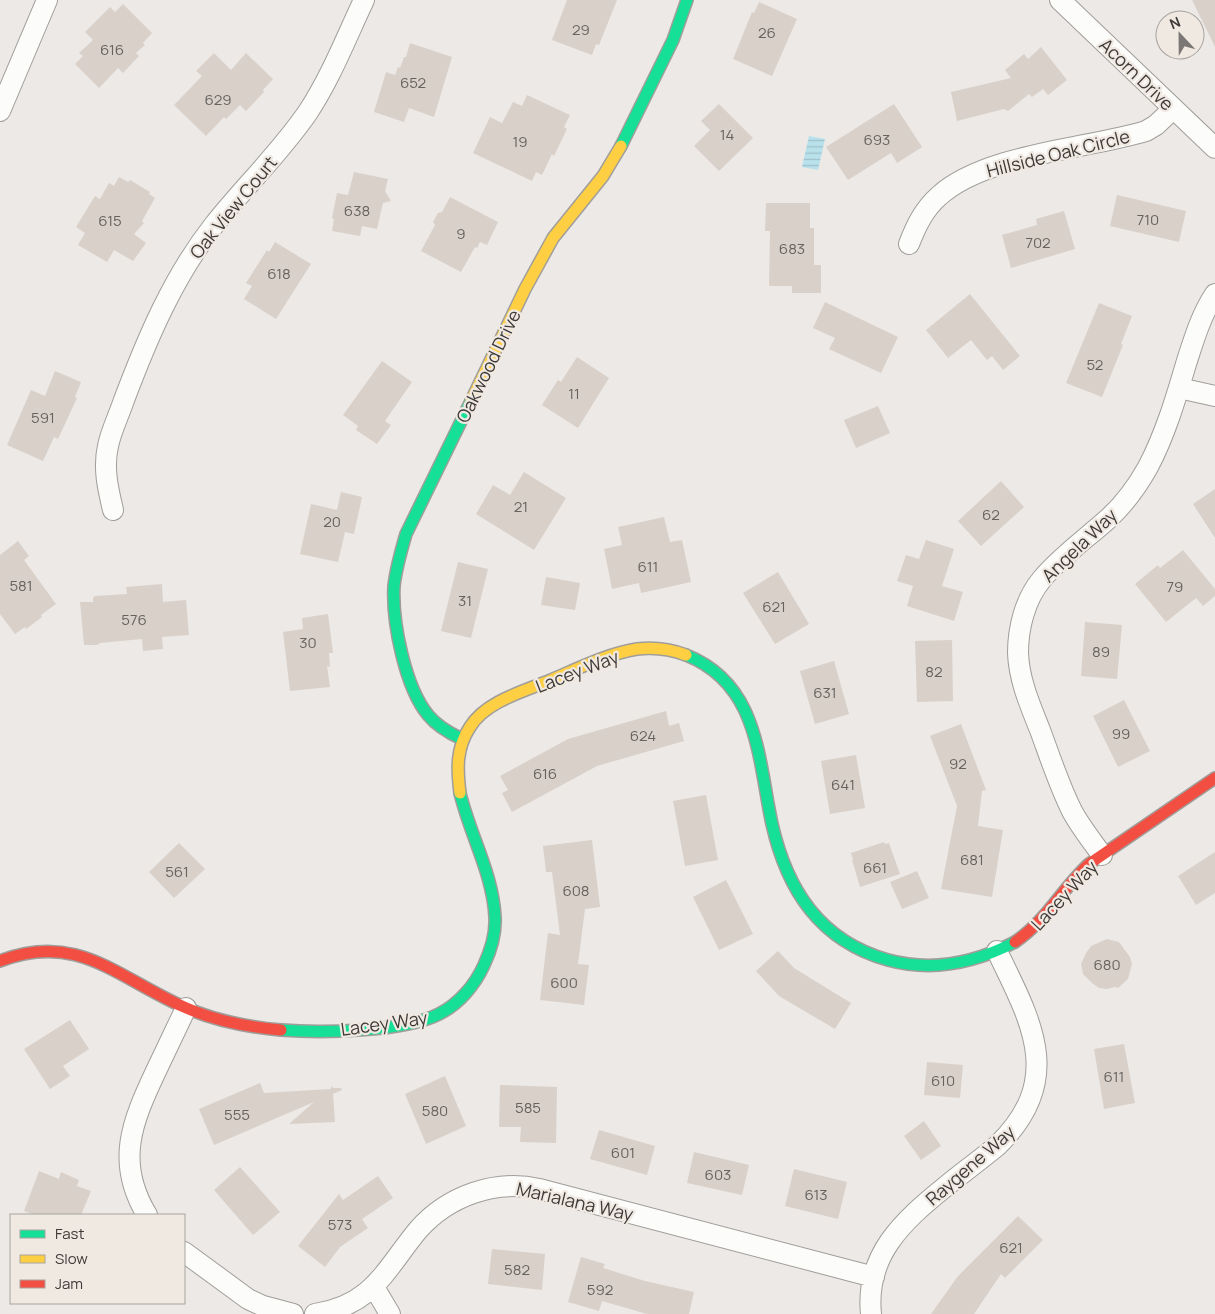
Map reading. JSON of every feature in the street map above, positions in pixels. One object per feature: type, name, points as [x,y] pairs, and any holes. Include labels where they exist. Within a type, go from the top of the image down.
[{"type":"street","points":[[0,111],[47,0]]},
{"type":"street","name":"Oak View Court","points":[[113,510],[105,467],[108,446],[139,361],[166,302],[198,246],[277,153],[308,111],[330,73],[364,0]]},
{"type":"street","name":"Oakwood Drive","points":[[462,740],[446,732],[432,720],[414,691],[399,646],[393,607],[399,552],[406,534],[526,289],[553,238],[603,176],[619,149],[673,40],[687,0]]},
{"type":"street","name":"Acorn Drive","points":[[1060,0],[1215,148]]},
{"type":"street","name":"Hillside Oak Circle","points":[[909,244],[926,210],[940,195],[969,176],[1012,161],[1146,131],[1156,125],[1173,109]]},
{"type":"street","name":"Angela Way","points":[[1102,855],[1080,825],[1066,797],[1026,694],[1018,654],[1020,629],[1027,605],[1040,580],[1111,516],[1136,484],[1157,447],[1179,388],[1196,332],[1215,294]]},
{"type":"street","points":[[1179,388],[1215,396]]},
{"type":"street","name":"Lacey Way","points":[[0,961],[11,956],[46,950],[76,954],[186,1008],[227,1022],[256,1028],[333,1031],[396,1025],[421,1021],[436,1016],[463,996],[476,980],[491,949],[495,919],[494,903],[469,826],[460,788],[458,754],[462,740],[478,717],[502,701],[602,660],[634,650],[650,648],[684,654],[718,673],[732,687],[744,704],[752,722],[758,741],[772,823],[784,865],[804,902],[830,932],[845,943],[883,960],[905,965],[948,966],[982,958],[1022,937],[1044,918],[1080,872],[1215,778]]},
{"type":"street","name":"Raygene Way","points":[[871,1314],[871,1294],[878,1262],[894,1234],[919,1208],[997,1146],[1008,1135],[1027,1110],[1032,1096],[1037,1065],[1034,1035],[1020,999],[997,951]]},
{"type":"street","points":[[147,1214],[136,1191],[132,1176],[130,1147],[132,1130],[141,1102],[186,1008]]},
{"type":"street","name":"Marialana Way","points":[[316,1314],[344,1307],[374,1287],[420,1228],[440,1210],[481,1190],[510,1185],[539,1189],[874,1277]]},
{"type":"street","points":[[185,1253],[248,1299],[263,1306],[293,1314]]},
{"type":"street","points":[[374,1287],[390,1314]]},
{"type":"water","points":[[809,136],[825,139],[818,170],[802,167]]},
{"type":"building","points":[[567,0],[617,0],[599,45],[596,44],[592,55],[552,40]]},
{"type":"building","points":[[1192,0],[1215,0],[1215,47],[1205,27],[1205,10],[1197,10]]},
{"type":"building","points":[[759,2],[797,19],[772,76],[733,59],[752,12],[754,13]]},
{"type":"building","points":[[123,4],[152,33],[143,43],[145,45],[136,53],[139,56],[123,73],[118,68],[99,88],[75,64],[83,56],[79,53],[93,40],[85,32],[110,7],[115,12]]},
{"type":"building","points":[[410,43],[452,57],[434,117],[409,108],[404,122],[374,112],[386,72],[395,75],[404,57],[406,57]]},
{"type":"building","points":[[1041,47],[1067,80],[1048,95],[1043,89],[1032,97],[1029,94],[1008,111],[1004,109],[957,121],[951,92],[1011,78],[1005,70],[1024,54],[1028,59]]},
{"type":"building","points":[[214,53],[231,70],[246,53],[273,79],[263,90],[264,92],[246,111],[240,105],[226,119],[224,117],[206,136],[174,105],[202,76],[196,71]]},
{"type":"building","points":[[527,95],[570,115],[564,127],[567,129],[554,156],[552,154],[542,175],[536,172],[532,181],[473,153],[490,117],[502,123],[513,102],[522,106]]},
{"type":"building","points":[[719,104],[753,138],[719,171],[694,146],[710,130],[701,121]]},
{"type":"building","points":[[894,104],[922,147],[897,163],[891,153],[848,180],[826,147]]},
{"type":"building","points":[[354,172],[388,179],[385,191],[391,201],[383,203],[377,229],[362,226],[360,236],[332,231],[334,219],[332,218],[337,193],[348,195]]},
{"type":"building","points":[[119,177],[128,182],[130,180],[150,192],[149,194],[155,198],[142,221],[144,223],[134,234],[146,243],[133,261],[114,250],[107,262],[78,245],[85,233],[76,227],[95,196],[100,199],[109,183],[114,186]]},
{"type":"building","points":[[1117,195],[1186,211],[1179,242],[1110,226]]},
{"type":"building","points":[[450,197],[498,222],[487,245],[480,242],[477,248],[475,247],[461,272],[421,251],[435,225],[433,222],[438,213],[442,212]]},
{"type":"building","points":[[766,203],[810,203],[810,228],[814,228],[814,265],[821,265],[821,293],[792,293],[792,286],[769,286],[770,231],[765,231]]},
{"type":"building","points":[[1064,211],[1075,249],[1011,268],[1002,235],[1037,225],[1036,219]]},
{"type":"building","points":[[275,242],[311,264],[276,319],[244,299],[252,286],[246,283],[267,250],[269,252]]},
{"type":"building","points":[[970,294],[1020,356],[1003,370],[992,356],[987,360],[971,340],[948,358],[926,330]]},
{"type":"building","points":[[825,302],[898,337],[881,373],[829,349],[835,338],[813,328]]},
{"type":"building","points":[[1099,303],[1132,316],[1121,344],[1123,345],[1102,397],[1066,383]]},
{"type":"building","points":[[577,357],[609,378],[578,428],[542,405],[558,380],[561,382]]},
{"type":"building","points":[[382,361],[412,382],[385,421],[391,425],[377,444],[356,430],[358,426],[343,415]]},
{"type":"building","points":[[55,371],[81,382],[75,397],[77,398],[58,439],[54,437],[43,461],[7,445],[31,390],[45,396]]},
{"type":"building","points":[[878,406],[890,433],[856,448],[844,420]]},
{"type":"building","points":[[524,472],[566,498],[534,550],[476,514],[493,485],[510,495]]},
{"type":"building","points":[[1001,481],[1024,507],[981,546],[958,521]]},
{"type":"building","points":[[1215,489],[1215,538],[1193,504]]},
{"type":"building","points":[[341,492],[362,497],[354,534],[345,532],[338,562],[300,554],[311,504],[337,510]]},
{"type":"building","points":[[664,517],[670,542],[682,540],[691,582],[641,593],[639,583],[612,589],[604,549],[622,545],[618,527]]},
{"type":"building","points":[[926,540],[954,549],[942,586],[963,592],[954,621],[907,606],[913,586],[897,581],[906,555],[919,559]]},
{"type":"building","points":[[18,541],[29,556],[24,560],[56,604],[26,629],[25,627],[15,634],[0,614],[0,555]]},
{"type":"building","points":[[1183,550],[1215,589],[1215,596],[1203,606],[1196,598],[1166,622],[1135,584],[1158,565],[1160,568]]},
{"type":"building","points":[[458,562],[488,569],[471,638],[441,631]]},
{"type":"building","points":[[778,572],[809,624],[775,644],[743,593]]},
{"type":"building","points":[[546,577],[580,583],[575,610],[541,605]]},
{"type":"building","points":[[162,584],[163,602],[186,600],[189,635],[162,637],[163,649],[143,651],[142,639],[84,645],[80,602],[93,602],[95,596],[127,594],[126,587]]},
{"type":"building","points":[[328,614],[333,653],[329,653],[330,667],[327,666],[330,687],[290,691],[283,632],[303,629],[302,618]]},
{"type":"building","points":[[1085,622],[1122,625],[1117,679],[1081,676]]},
{"type":"building","points":[[952,640],[953,701],[917,702],[915,641]]},
{"type":"building","points":[[834,661],[849,714],[815,724],[800,671]]},
{"type":"building","points":[[1124,700],[1150,751],[1118,767],[1093,716]]},
{"type":"building","points":[[666,711],[669,726],[679,723],[684,741],[597,766],[512,812],[502,793],[508,790],[500,776],[568,739]]},
{"type":"building","points":[[961,724],[986,790],[982,791],[978,826],[1003,830],[992,897],[941,889],[957,806],[930,736]]},
{"type":"building","points":[[856,755],[865,808],[830,814],[821,761]]},
{"type":"building","points":[[706,795],[718,860],[685,866],[673,801]]},
{"type":"building","points":[[592,840],[600,907],[585,909],[578,964],[589,965],[584,1005],[540,1000],[548,933],[560,935],[552,872],[546,872],[543,846]]},
{"type":"building","points":[[884,842],[885,844],[889,843],[900,874],[860,887],[851,853]]},
{"type":"building","points":[[179,843],[205,869],[174,898],[149,872]]},
{"type":"building","points":[[1215,852],[1215,893],[1196,905],[1178,876]]},
{"type":"building","points":[[917,871],[929,898],[902,909],[890,882]]},
{"type":"building","points":[[726,880],[753,934],[719,950],[693,897]]},
{"type":"building","points":[[1107,939],[1119,942],[1130,957],[1132,964],[1128,979],[1118,988],[1099,988],[1083,974],[1081,964],[1086,953],[1091,946]]},
{"type":"building","points":[[778,951],[794,968],[851,1003],[835,1029],[779,996],[756,971]]},
{"type":"building","points":[[70,1020],[89,1049],[63,1066],[70,1076],[50,1089],[24,1049]]},
{"type":"building","points":[[1124,1044],[1135,1103],[1104,1109],[1094,1049]]},
{"type":"building","points":[[927,1062],[963,1065],[960,1098],[924,1095]]},
{"type":"building","points":[[445,1076],[466,1126],[426,1144],[405,1094]]},
{"type":"building","points":[[260,1083],[264,1093],[330,1089],[333,1086],[333,1088],[341,1088],[342,1090],[333,1094],[335,1122],[289,1124],[314,1102],[214,1145],[199,1109]]},
{"type":"building","points":[[500,1085],[557,1087],[556,1143],[520,1142],[521,1127],[499,1127]]},
{"type":"building","points":[[924,1121],[941,1146],[921,1160],[904,1136]]},
{"type":"building","points":[[599,1130],[655,1146],[647,1175],[590,1159]]},
{"type":"building","points":[[694,1152],[749,1165],[742,1195],[687,1183]]},
{"type":"building","points":[[240,1167],[280,1212],[253,1235],[214,1190]]},
{"type":"building","points":[[794,1169],[847,1182],[838,1219],[785,1206]]},
{"type":"building","points":[[39,1171],[59,1179],[61,1172],[79,1180],[77,1186],[91,1191],[81,1214],[32,1214],[24,1211]]},
{"type":"building","points":[[378,1176],[393,1198],[362,1219],[368,1228],[340,1247],[325,1267],[298,1246],[339,1194],[343,1200]]},
{"type":"building","points":[[1018,1216],[1043,1240],[1005,1278],[1001,1274],[974,1314],[931,1314],[958,1276]]},
{"type":"building","points":[[492,1249],[545,1254],[542,1290],[488,1284]]},
{"type":"building","points":[[581,1257],[605,1264],[603,1268],[645,1281],[694,1292],[689,1314],[647,1314],[602,1301],[599,1311],[568,1302]]},
{"type":"traffic: fast","points":[[621,146],[673,40],[687,0]]},
{"type":"traffic: fast","points":[[462,739],[444,729],[428,715],[413,688],[398,635],[395,617],[394,586],[397,566],[406,534],[471,401]]},
{"type":"traffic: fast","points":[[686,655],[710,668],[728,684],[742,704],[758,750],[772,824],[787,870],[797,891],[810,910],[825,926],[843,940],[864,951],[904,964],[937,965],[969,960],[1015,942]]},
{"type":"traffic: fast","points":[[281,1030],[339,1031],[405,1025],[424,1020],[446,1010],[471,987],[489,954],[494,936],[495,917],[486,870],[460,793]]},
{"type":"traffic: slow","points":[[471,401],[525,289],[553,238],[603,176],[621,146]]},
{"type":"traffic: slow","points":[[460,793],[458,767],[462,743],[470,727],[486,710],[518,693],[615,654],[637,649],[656,648],[686,655]]},
{"type":"traffic: jam","points":[[1015,942],[1045,915],[1089,864],[1215,778]]},
{"type":"traffic: jam","points":[[0,961],[27,953],[52,951],[75,955],[96,962],[196,1012],[231,1023],[281,1030]]}]
